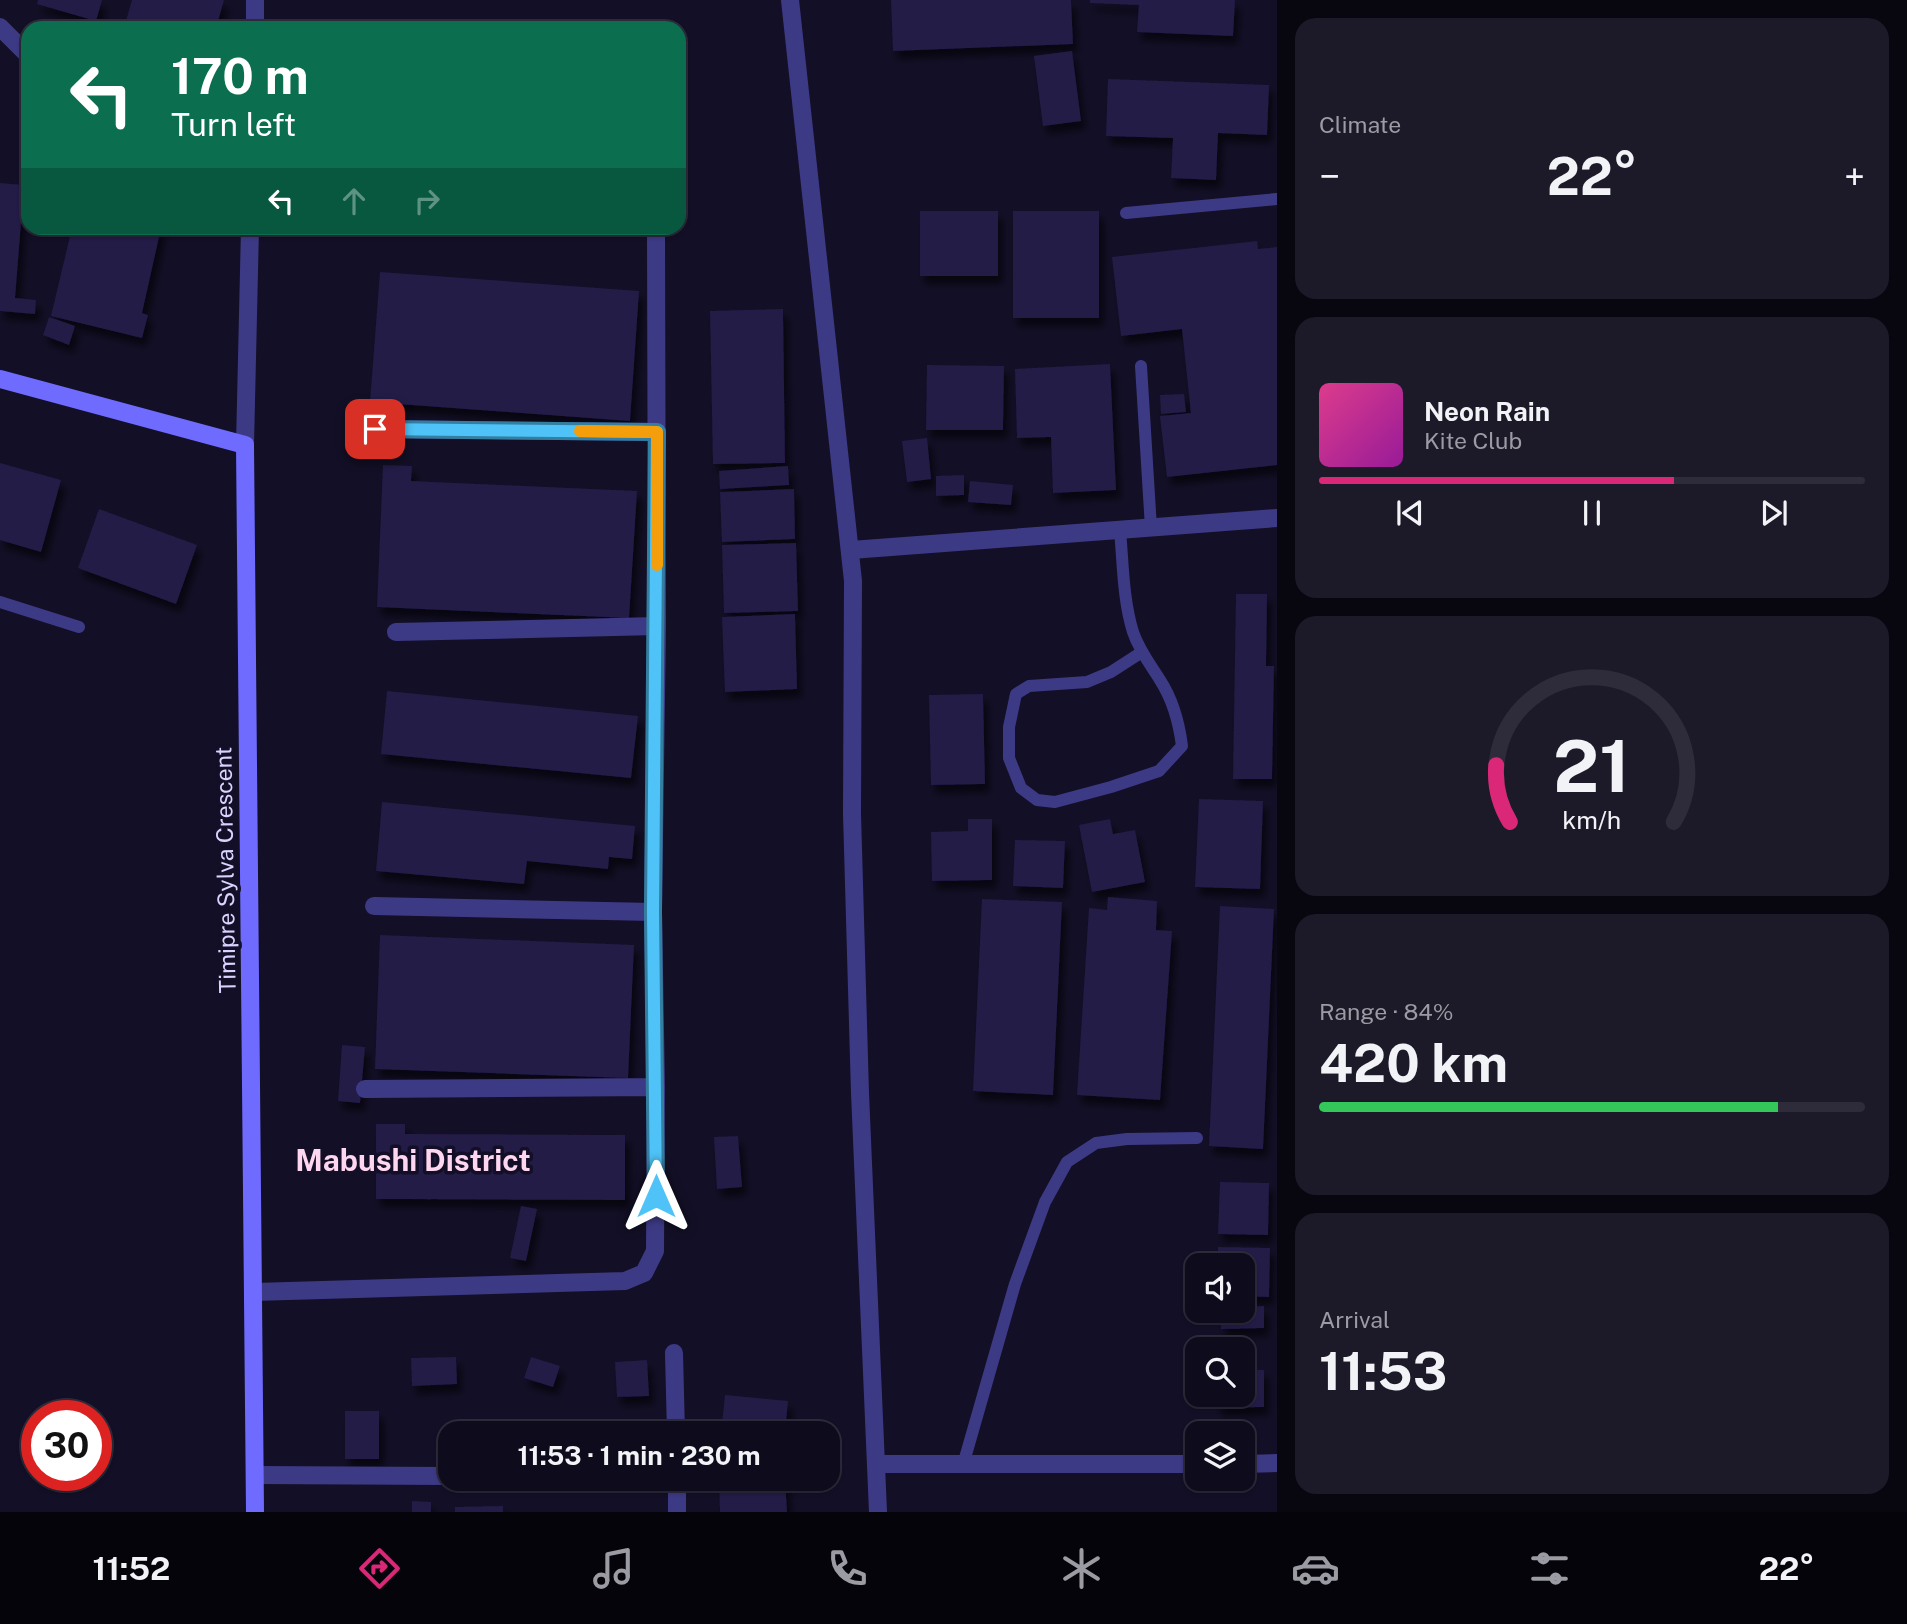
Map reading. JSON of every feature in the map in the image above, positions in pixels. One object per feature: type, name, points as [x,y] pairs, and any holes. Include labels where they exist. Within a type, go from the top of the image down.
[{"type":"street","points":[[255,21],[256,0]]},
{"type":"street","points":[[790,0],[853,581],[852,828],[877,1512]]},
{"type":"street","points":[[0,27],[21,48]]},
{"type":"street","name":"Timipre Sylva Crescent","points":[[250,235],[245,445],[255,1512]]},
{"type":"street","points":[[254,1292],[625,1281],[644,1273],[655,1251],[653,912],[657,626],[656,235]]},
{"type":"street","points":[[0,379],[245,445]]},
{"type":"street","points":[[375,429],[657,432]]},
{"type":"street","points":[[851,550],[1277,518]]},
{"type":"street","points":[[396,632],[657,626]]},
{"type":"street","points":[[374,906],[653,912]]},
{"type":"street","points":[[365,1089],[656,1087]]},
{"type":"street","points":[[674,1353],[676,1421]]},
{"type":"street","points":[[1255,1464],[1277,1463]]},
{"type":"street","points":[[876,1464],[1185,1464]]},
{"type":"street","points":[[255,1475],[438,1476]]},
{"type":"street","points":[[677,1491],[677,1512]]},
{"type":"lane","points":[[1126,213],[1277,199]]},
{"type":"lane","points":[[1141,366],[1151,528]]},
{"type":"lane","points":[[1120,530],[1133,632],[1167,692],[1178,718],[1182,746],[1159,771],[1111,788],[1055,802],[1037,800],[1021,788],[1009,758],[1009,727],[1016,694],[1029,685],[1087,682],[1111,672],[1142,652]]},
{"type":"lane","points":[[0,603],[79,627]]},
{"type":"lane","points":[[963,1465],[1015,1284],[1045,1202],[1067,1162],[1096,1143],[1127,1139],[1197,1138]]},
{"type":"building","points":[[38,0],[102,0],[96,21],[37,4]]},
{"type":"building","points":[[132,0],[224,0],[218,21],[126,21]]},
{"type":"building","points":[[891,0],[1071,0],[1073,44],[893,51]]},
{"type":"building","points":[[1090,0],[1235,0],[1233,36],[1137,32],[1139,5],[1090,3]]},
{"type":"building","points":[[1072,51],[1081,121],[1043,126],[1034,56]]},
{"type":"building","points":[[1108,79],[1269,85],[1267,135],[1218,133],[1216,180],[1171,178],[1173,138],[1106,136]]},
{"type":"building","points":[[0,183],[21,185],[15,298],[36,300],[35,314],[0,311]]},
{"type":"building","points":[[920,211],[998,211],[998,276],[920,276]]},
{"type":"building","points":[[1013,211],[1099,211],[1099,318],[1013,318]]},
{"type":"building","points":[[70,235],[159,235],[142,313],[148,315],[142,338],[51,316]]},
{"type":"building","points":[[1257,241],[1258,249],[1277,247],[1277,465],[1167,477],[1160,416],[1191,413],[1182,329],[1121,336],[1112,257]]},
{"type":"building","points":[[380,272],[639,291],[630,421],[370,402]]},
{"type":"building","points":[[783,309],[785,463],[713,464],[710,311]]},
{"type":"building","points":[[49,317],[75,326],[69,345],[43,335]]},
{"type":"building","points":[[1110,364],[1116,490],[1053,493],[1051,437],[1017,438],[1015,369]]},
{"type":"building","points":[[927,365],[1004,366],[1003,430],[926,430]]},
{"type":"building","points":[[1184,394],[1186,412],[1161,414],[1160,395]]},
{"type":"building","points":[[927,438],[931,479],[907,482],[902,441]]},
{"type":"building","points":[[0,463],[61,480],[41,552],[0,540]]},
{"type":"building","points":[[383,465],[412,466],[411,481],[637,491],[629,618],[377,607]]},
{"type":"building","points":[[788,466],[789,485],[720,489],[719,471]]},
{"type":"building","points":[[964,475],[964,495],[936,496],[936,476]]},
{"type":"building","points":[[970,481],[1013,485],[1011,505],[968,502]]},
{"type":"building","points":[[794,489],[795,539],[722,542],[720,492]]},
{"type":"building","points":[[99,509],[197,545],[176,604],[78,568]]},
{"type":"building","points":[[796,543],[798,611],[724,613],[722,545]]},
{"type":"building","points":[[1236,594],[1267,594],[1266,666],[1274,666],[1272,779],[1233,779]]},
{"type":"building","points":[[795,614],[797,689],[725,692],[722,617]]},
{"type":"building","points":[[387,691],[638,716],[631,778],[381,754]]},
{"type":"building","points":[[983,694],[985,784],[931,785],[929,695]]},
{"type":"building","points":[[1199,799],[1263,801],[1260,889],[1195,887]]},
{"type":"building","points":[[382,802],[635,826],[632,859],[609,857],[608,869],[527,861],[524,884],[376,871]]},
{"type":"building","points":[[968,819],[992,819],[992,880],[932,881],[931,832],[968,831]]},
{"type":"building","points":[[1110,819],[1113,834],[1135,830],[1145,882],[1092,892],[1079,825]]},
{"type":"building","points":[[1015,840],[1065,841],[1063,888],[1013,886]]},
{"type":"building","points":[[1108,897],[1157,901],[1156,930],[1172,931],[1160,1100],[1077,1095],[1089,908],[1107,910]]},
{"type":"building","points":[[982,899],[1062,902],[1053,1095],[973,1091]]},
{"type":"building","points":[[1220,906],[1274,909],[1263,1149],[1209,1146]]},
{"type":"building","points":[[380,935],[634,945],[628,1078],[375,1069]]},
{"type":"building","points":[[342,1045],[365,1047],[360,1103],[338,1101]]},
{"type":"building","points":[[376,1124],[405,1124],[405,1134],[625,1135],[625,1200],[376,1199]]},
{"type":"building","points":[[738,1136],[742,1187],[717,1189],[714,1137]]},
{"type":"building","points":[[1220,1182],[1269,1183],[1268,1235],[1218,1234]]},
{"type":"building","points":[[521,1206],[537,1209],[526,1261],[510,1258]]},
{"type":"building","points":[[1218,1247],[1270,1248],[1269,1297],[1255,1296],[1255,1253],[1218,1253]]},
{"type":"building","points":[[1255,1306],[1264,1306],[1264,1328],[1221,1329],[1221,1323],[1255,1323]]},
{"type":"building","points":[[456,1357],[457,1384],[412,1386],[411,1358]]},
{"type":"building","points":[[531,1357],[560,1366],[553,1387],[524,1378]]},
{"type":"building","points":[[647,1360],[649,1396],[617,1397],[615,1362]]},
{"type":"building","points":[[1255,1370],[1264,1370],[1264,1407],[1217,1408],[1255,1407]]},
{"type":"building","points":[[725,1395],[788,1401],[786,1421],[722,1421]]},
{"type":"building","points":[[345,1411],[379,1411],[379,1459],[345,1459]]},
{"type":"building","points":[[719,1491],[786,1491],[787,1512],[720,1512]]},
{"type":"building","points":[[412,1501],[431,1502],[431,1512],[412,1512]]},
{"type":"building","points":[[503,1506],[503,1512],[455,1512],[455,1507]]},
{"type":"slow traffic","points":[[580,431],[657,432],[657,565]]},
{"type":"district","name":"Mabushi District","points":[[413,1160]]},
{"type":"route","points":[[375,429],[657,432],[653,912],[656,1196]]}]
